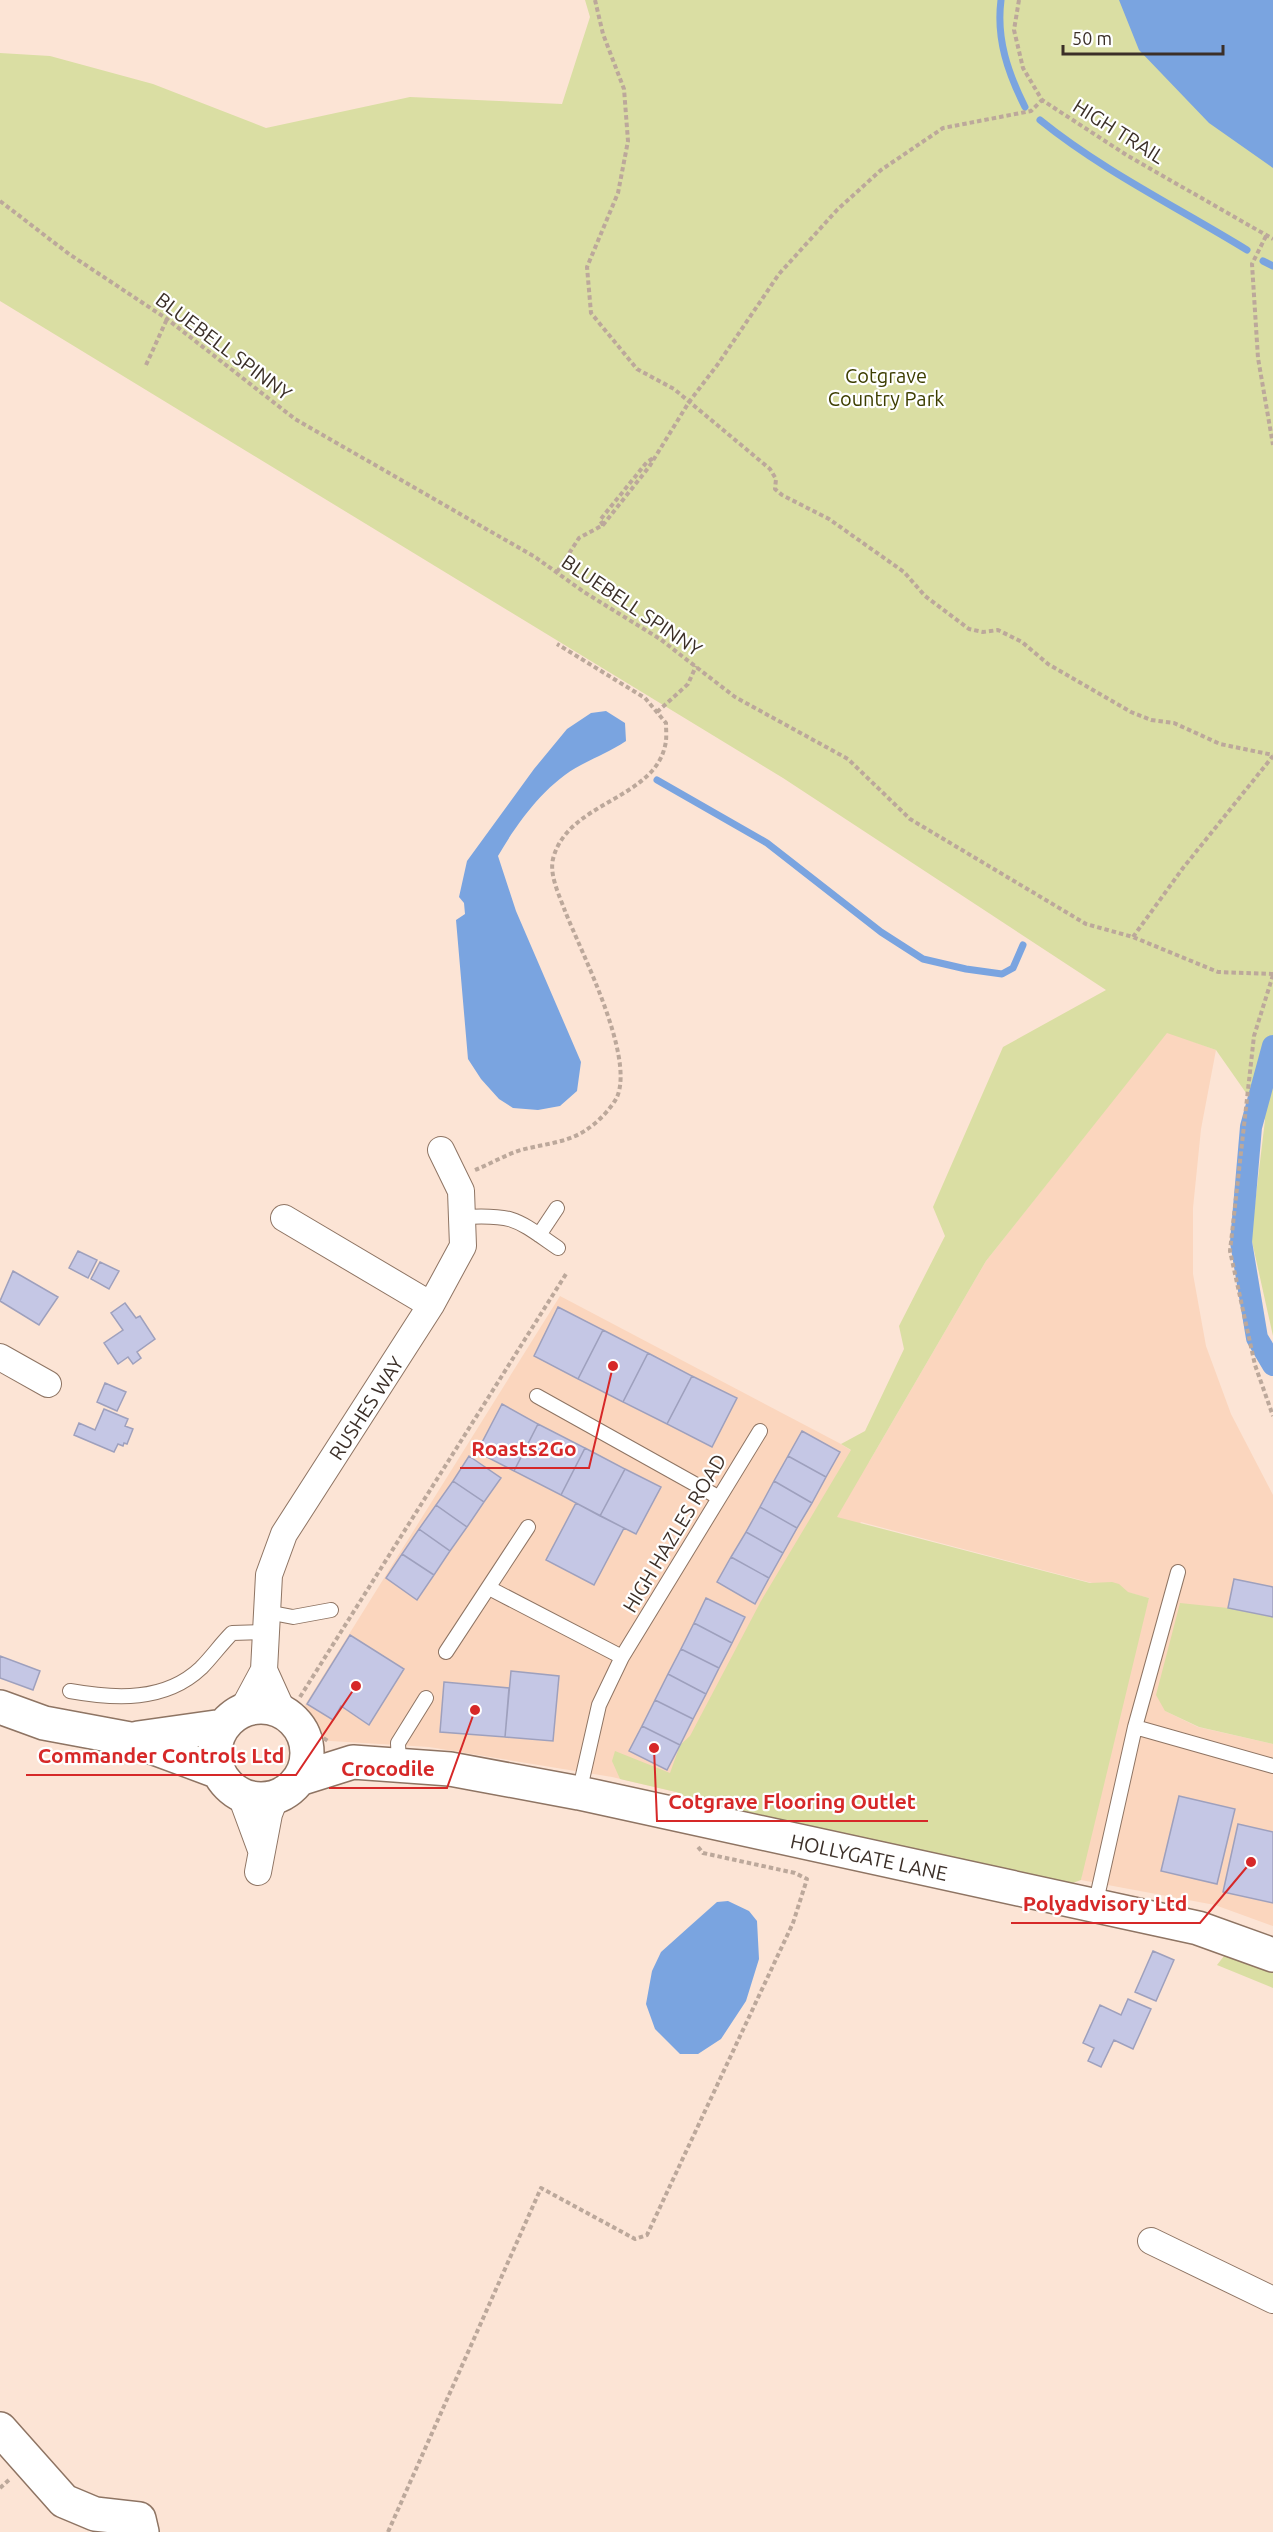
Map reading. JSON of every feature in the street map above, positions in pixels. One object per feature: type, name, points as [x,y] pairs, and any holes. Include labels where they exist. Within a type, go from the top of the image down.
[{"type":"street","name":"RUSHES WAY","points":[[264,1670],[269,1575],[284,1534],[431,1305],[463,1246],[461,1191],[441,1150]]},
{"type":"street","points":[[284,1218],[431,1305]]},
{"type":"street","points":[[0,1357],[48,1384]]},
{"type":"street","points":[[264,1670],[294,1716],[307,1757],[269,1814],[259,1861],[215,1749],[264,1670]]},
{"type":"street","name":"HOLLYGATE LANE","points":[[0,1707],[44,1723],[130,1738],[230,1783],[258,1799],[353,1762],[450,1769],[579,1793],[1198,1928],[1273,1955]]},
{"type":"street","name":"HOLLYGATE LANE","points":[[130,1738],[233,1718],[265,1707],[294,1716],[353,1762]]},
{"type":"street","points":[[1151,2241],[1273,2300]]},
{"type":"street","points":[[0,2429],[64,2501],[95,2514],[139,2520],[142,2532]]},
{"type":"lane","points":[[539,1235],[557,1208]]},
{"type":"lane","points":[[462,1217],[492,1215],[517,1219],[558,1248]]},
{"type":"lane","points":[[537,1396],[718,1497]]},
{"type":"lane","name":"HIGH HAZLES ROAD","points":[[579,1793],[599,1706],[622,1657],[760,1431]]},
{"type":"lane","points":[[446,1652],[528,1527]]},
{"type":"lane","points":[[1095,1906],[1135,1727],[1178,1572]]},
{"type":"lane","points":[[489,1588],[622,1657]]},
{"type":"lane","points":[[70,1691],[99,1696],[140,1696],[162,1691],[179,1684],[201,1668],[232,1633],[267,1622],[331,1610]]},
{"type":"lane","points":[[399,1765],[398,1743],[426,1698]]},
{"type":"lane","points":[[1135,1727],[1273,1766]]},
{"type":"path","points":[[595,0],[603,34],[624,88],[628,141],[618,193],[587,267],[591,313],[637,369],[674,389],[770,469],[776,479],[776,489],[782,495],[829,519],[904,572],[925,596],[969,629],[983,632],[998,630],[1022,642],[1048,664],[1131,712],[1151,720],[1174,723],[1220,744],[1273,755],[1183,868],[1133,937]]},
{"type":"path","name":"HIGH TRAIL","points":[[1019,0],[1014,30],[1018,49],[1023,68],[1042,100],[1128,156],[1273,239]]},
{"type":"path","points":[[557,572],[579,538],[603,525],[658,454],[689,402],[718,364],[779,274],[837,210],[881,170],[943,128],[1031,111],[1042,100]]},
{"type":"path","name":"BLUEBELL SPINNY","points":[[0,201],[69,254],[167,319],[294,420],[535,557],[660,639],[735,697],[848,759],[910,819],[1086,924],[1133,937],[1157,949],[1218,972],[1273,975]]},
{"type":"path","points":[[1266,236],[1252,264],[1257,358],[1273,445]]},
{"type":"path","points":[[146,366],[167,319]]},
{"type":"path","points":[[468,1174],[520,1150],[567,1139],[586,1130],[603,1116],[617,1096],[620,1071],[613,1028],[556,888],[552,860],[572,828],[590,811],[621,795],[658,762],[666,745],[666,723],[645,698],[557,644]]},
{"type":"path","points":[[657,712],[688,684],[696,666]]},
{"type":"path","points":[[1273,975],[1254,1036],[1230,1251],[1255,1365],[1273,1416]]},
{"type":"path","points":[[294,1716],[566,1274]]},
{"type":"path","points":[[388,2532],[541,2188],[635,2239],[646,2235],[793,1923],[807,1879],[795,1873],[703,1853],[690,1838],[695,1818]]},
{"type":"shaded area","points":[[1167,1032],[1216,1050],[1201,1129],[1193,1208],[1193,1274],[1206,1346],[1231,1414],[1273,1495],[1273,1617],[1228,1608],[1165,1711],[1198,1727],[1273,1744],[1273,1926],[1215,1905],[1081,1880],[1102,1765],[1149,1598],[861,1522],[676,1792],[612,1777],[429,1747],[298,1739],[303,1708],[560,1296],[841,1444],[869,1462],[986,1261]]},
{"type":"green space","name":"Cotgrave Country Park","points":[[585,0],[1273,0],[1273,1336],[1251,1237],[1265,1120],[1216,1050],[1167,1033],[986,1261],[837,1517],[1090,1583],[1112,1582],[1119,1584],[1128,1592],[1149,1598],[1081,1880],[1070,1884],[701,1804],[676,1792],[620,1779],[612,1761],[615,1751],[670,1773],[680,1745],[690,1736],[761,1601],[851,1450],[841,1444],[865,1431],[904,1349],[899,1326],[945,1236],[933,1207],[1003,1047],[1106,990],[783,778],[0,301],[0,53],[50,56],[153,84],[266,128],[410,97],[562,104],[590,17]]},
{"type":"green space","points":[[1180,1603],[1228,1608],[1273,1617],[1273,1744],[1199,1727],[1165,1711],[1156,1695]]},
{"type":"green space","points":[[1233,1953],[1273,1969],[1273,1988],[1217,1965],[1224,1956]]},
{"type":"water","points":[[1119,0],[1273,0],[1273,168],[1209,123],[1139,50]]},
{"type":"water","points":[[606,711],[625,723],[626,741],[581,765],[556,782],[523,817],[498,856],[516,911],[581,1062],[577,1091],[560,1106],[538,1110],[513,1108],[499,1099],[481,1079],[468,1059],[456,920],[465,914],[464,903],[459,897],[467,861],[534,769],[567,729],[591,713]]},
{"type":"water","points":[[728,1901],[749,1911],[757,1921],[759,1959],[746,2001],[721,2039],[698,2054],[680,2054],[655,2029],[646,2004],[652,1971],[661,1952],[717,1902]]},
{"type":"building","points":[[78,1251],[97,1260],[88,1278],[69,1268]]},
{"type":"building","points":[[100,1262],[119,1271],[109,1289],[91,1279]]},
{"type":"building","points":[[13,1271],[58,1297],[39,1325],[0,1301]]},
{"type":"building","points":[[125,1303],[136,1318],[140,1316],[155,1339],[137,1352],[141,1358],[133,1364],[128,1357],[118,1364],[104,1343],[123,1330],[111,1313]]},
{"type":"building","points":[[558,1307],[603,1330],[578,1379],[534,1356]]},
{"type":"building","points":[[603,1330],[648,1353],[623,1402],[578,1379]]},
{"type":"building","points":[[648,1353],[692,1376],[667,1424],[623,1402]]},
{"type":"building","points":[[692,1376],[737,1398],[712,1447],[667,1424]]},
{"type":"building","points":[[105,1383],[126,1392],[117,1411],[97,1402]]},
{"type":"building","points":[[502,1404],[538,1424],[514,1471],[477,1452]]},
{"type":"building","points":[[104,1409],[128,1419],[125,1426],[133,1429],[127,1444],[124,1443],[123,1446],[118,1444],[114,1452],[74,1435],[79,1423],[95,1430]]},
{"type":"building","points":[[538,1424],[585,1448],[561,1495],[514,1471]]},
{"type":"building","points":[[802,1431],[840,1452],[826,1477],[788,1456]]},
{"type":"building","points":[[585,1448],[625,1469],[600,1516],[561,1495]]},
{"type":"building","points":[[469,1456],[501,1478],[484,1502],[453,1481]]},
{"type":"building","points":[[788,1456],[826,1477],[812,1503],[774,1481]]},
{"type":"building","points":[[625,1469],[661,1487],[636,1534],[600,1516]]},
{"type":"building","points":[[453,1481],[484,1502],[467,1527],[436,1505]]},
{"type":"building","points":[[774,1481],[812,1503],[797,1528],[760,1507]]},
{"type":"building","points":[[576,1503],[624,1528],[594,1585],[546,1560]]},
{"type":"building","points":[[436,1505],[467,1527],[450,1551],[419,1529]]},
{"type":"building","points":[[760,1507],[797,1528],[783,1553],[746,1532]]},
{"type":"building","points":[[419,1529],[450,1551],[434,1575],[402,1554]]},
{"type":"building","points":[[746,1532],[783,1553],[769,1578],[731,1557]]},
{"type":"building","points":[[402,1554],[434,1575],[417,1600],[386,1578]]},
{"type":"building","points":[[731,1557],[769,1578],[755,1604],[717,1582]]},
{"type":"building","points":[[1234,1579],[1273,1587],[1273,1617],[1228,1608]]},
{"type":"building","points":[[706,1598],[745,1617],[732,1643],[694,1623]]},
{"type":"building","points":[[694,1623],[732,1643],[719,1668],[681,1649]]},
{"type":"building","points":[[350,1635],[404,1669],[369,1725],[341,1706],[333,1720],[307,1704]]},
{"type":"building","points":[[681,1649],[719,1668],[706,1694],[668,1674]]},
{"type":"building","points":[[0,1656],[40,1671],[33,1690],[0,1678]]},
{"type":"building","points":[[511,1671],[559,1676],[553,1741],[505,1737]]},
{"type":"building","points":[[668,1674],[706,1694],[693,1719],[655,1700]]},
{"type":"building","points":[[444,1682],[509,1688],[505,1737],[440,1732]]},
{"type":"building","points":[[655,1700],[693,1719],[680,1745],[642,1726]]},
{"type":"building","points":[[642,1726],[680,1745],[667,1770],[629,1751]]},
{"type":"building","points":[[1179,1796],[1235,1809],[1217,1884],[1161,1871]]},
{"type":"building","points":[[1238,1824],[1273,1832],[1273,1903],[1223,1892]]},
{"type":"building","points":[[1153,1951],[1174,1960],[1156,2001],[1135,1992]]},
{"type":"building","points":[[1128,1999],[1151,2009],[1133,2049],[1114,2040],[1101,2067],[1088,2061],[1094,2048],[1083,2043],[1100,2005],[1121,2015]]},
{"type":"waterway","points":[[1001,0],[1002,42],[1013,81],[1025,107]]},
{"type":"waterway","points":[[1040,120],[1089,156],[1247,250]]},
{"type":"waterway","points":[[1263,261],[1273,266]]},
{"type":"waterway","points":[[657,780],[767,843],[881,932],[923,959],[966,969],[1002,974],[1013,968],[1023,945]]},
{"type":"waterway","points":[[1273,1046],[1251,1127],[1241,1242],[1257,1338],[1273,1365]]},
{"type":"place","name":"Roasts2Go","points":[[613,1366]]},
{"type":"place","name":"Commander Controls Ltd","points":[[356,1686]]},
{"type":"place","name":"Crocodile","points":[[475,1710]]},
{"type":"place","name":"Cotgrave Flooring Outlet","points":[[654,1748]]},
{"type":"place","name":"Polyadvisory Ltd","points":[[1251,1862]]}]
